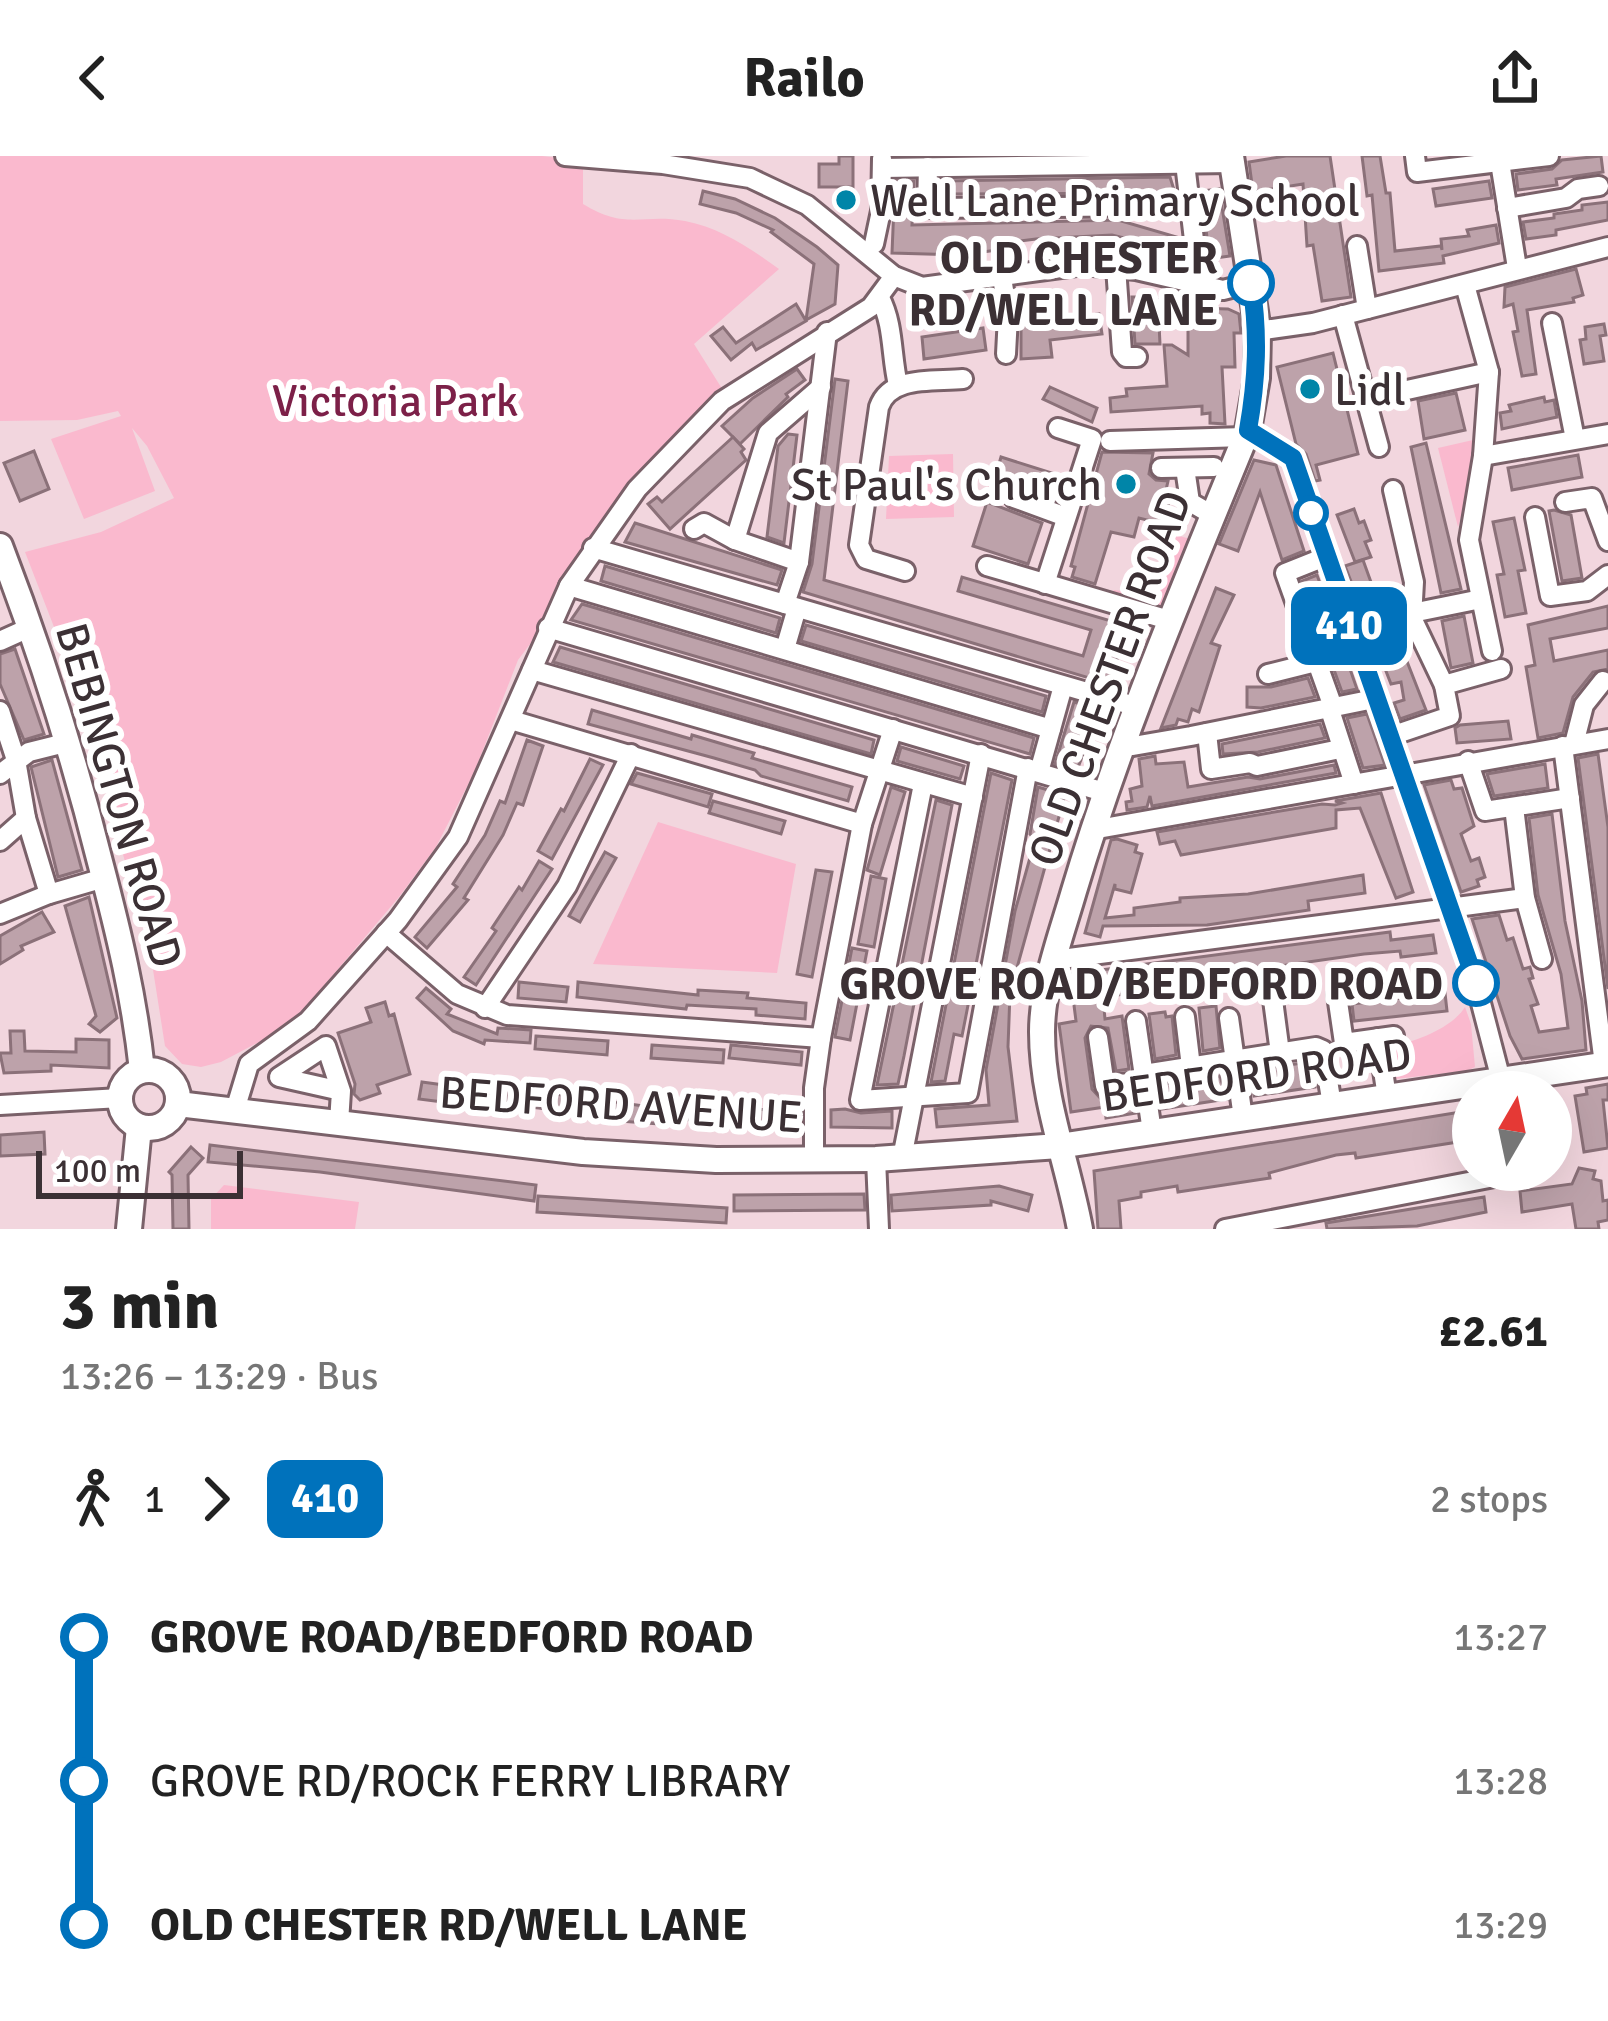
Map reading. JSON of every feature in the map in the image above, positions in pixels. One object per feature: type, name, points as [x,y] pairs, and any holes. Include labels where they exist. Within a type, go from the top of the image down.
[{"type":"main road","name":"OLD CHESTER ROAD","points":[[1079,1229],[1059,1146],[1042,1034],[1054,960],[1104,792],[1247,434],[1257,378],[1258,331],[1232,159]]},
{"type":"main road","name":"BEBINGTON ROAD","points":[[0,546],[69,742],[130,971],[142,1070]]},
{"type":"main road","name":"BEDFORD ROAD","points":[[1560,1071],[1606,1064]]},
{"type":"main road","points":[[153,1070],[169,1077],[177,1088],[178,1104],[163,1125],[140,1127],[124,1114],[120,1098],[128,1078],[153,1070]]},
{"type":"main road","name":"BEDFORD ROAD","points":[[1059,1146],[1452,1087]]},
{"type":"main road","name":"BEDFORD AVENUE","points":[[178,1104],[583,1152],[716,1160],[902,1158],[1059,1146]]},
{"type":"main road","points":[[129,1229],[140,1127]]},
{"type":"street","points":[[571,156],[663,160],[775,187],[835,226],[894,276],[922,287],[1083,265],[1116,267],[1223,290],[1251,283]]},
{"type":"street","points":[[1415,156],[1417,172],[1549,156]]},
{"type":"street","points":[[874,244],[882,162],[1185,164],[1232,159]]},
{"type":"street","points":[[1499,160],[1516,268]]},
{"type":"street","points":[[927,163],[928,208],[1190,206]]},
{"type":"street","points":[[1185,164],[1194,240]]},
{"type":"street","points":[[1507,208],[1566,198],[1578,189],[1599,186]]},
{"type":"street","points":[[1357,246],[1367,309]]},
{"type":"street","points":[[1258,331],[1343,315],[1608,247]]},
{"type":"street","points":[[1116,267],[1121,352],[1137,357]]},
{"type":"street","points":[[235,1110],[249,1064],[308,1021],[386,934],[458,837],[569,586],[637,489],[722,400],[880,298],[894,276]]},
{"type":"street","points":[[1003,277],[1006,354]]},
{"type":"street","points":[[1444,685],[1497,660],[1469,540],[1490,372],[1466,285]]},
{"type":"street","points":[[880,298],[890,323],[898,385]]},
{"type":"street","points":[[1343,315],[1379,447]]},
{"type":"street","points":[[1552,323],[1575,439]]},
{"type":"street","points":[[785,649],[827,332]]},
{"type":"street","points":[[1407,390],[1490,372]]},
{"type":"street","points":[[905,571],[866,559],[859,545],[879,407],[886,392],[898,385],[963,379]]},
{"type":"street","points":[[735,540],[768,433],[821,386]]},
{"type":"street","points":[[1046,584],[1092,439],[1058,428]]},
{"type":"street","points":[[1110,442],[1247,434],[1293,458],[1476,983],[1499,1071]]},
{"type":"street","points":[[1483,456],[1608,434]]},
{"type":"street","points":[[1161,468],[1214,467]]},
{"type":"street","points":[[1185,468],[1190,502],[1214,516]]},
{"type":"street","points":[[1388,737],[1450,716],[1444,685],[1412,613],[1414,582],[1393,490]]},
{"type":"street","points":[[1014,498],[1066,517]]},
{"type":"street","points":[[1565,502],[1592,498],[1608,541]]},
{"type":"street","points":[[1535,518],[1550,596],[1587,591],[1608,575]]},
{"type":"street","points":[[694,529],[704,523],[735,540],[799,562]]},
{"type":"street","points":[[593,548],[1138,707]]},
{"type":"street","points":[[1325,557],[1285,573],[1354,784]]},
{"type":"street","points":[[986,566],[1172,621]]},
{"type":"street","points":[[569,586],[1051,729]]},
{"type":"street","points":[[1412,613],[1481,599]]},
{"type":"street","points":[[0,641],[32,627]]},
{"type":"street","points":[[548,628],[1104,792]]},
{"type":"street","points":[[1268,674],[1316,662]]},
{"type":"street","points":[[532,670],[973,797]]},
{"type":"street","points":[[1603,681],[1584,705],[1569,745],[1570,798],[1603,1014],[1606,1064]]},
{"type":"street","points":[[923,784],[860,1100],[968,1093],[1034,770],[1063,686]]},
{"type":"street","points":[[1121,744],[1207,733],[1374,699]]},
{"type":"street","points":[[0,711],[49,894]]},
{"type":"street","points":[[511,719],[862,824]]},
{"type":"street","points":[[814,1160],[814,1088],[821,1038],[862,824],[892,729]]},
{"type":"street","points":[[1207,733],[1210,769],[1257,766],[1340,749]]},
{"type":"street","points":[[1093,830],[1608,739]]},
{"type":"street","points":[[0,774],[28,752],[69,742]]},
{"type":"street","points":[[485,1008],[567,886],[631,754]]},
{"type":"street","points":[[902,1158],[981,754]]},
{"type":"street","points":[[1468,761],[1485,811],[1570,798]]},
{"type":"street","points":[[1514,806],[1525,898],[1542,959]]},
{"type":"street","points":[[0,841],[26,818]]},
{"type":"street","points":[[0,914],[104,878]]},
{"type":"street","points":[[1054,960],[1525,898]]},
{"type":"street","points":[[1584,909],[1608,907]]},
{"type":"street","points":[[386,934],[457,994],[507,1015],[821,1038]]},
{"type":"street","points":[[1337,995],[1344,1043],[1386,1037],[1387,1097]]},
{"type":"street","points":[[1273,1000],[1280,1053]]},
{"type":"street","points":[[1185,1017],[1191,1066]]},
{"type":"street","points":[[1229,1018],[1244,1118]]},
{"type":"street","points":[[1136,1021],[1152,1132]]},
{"type":"street","points":[[1098,1037],[1105,1086],[1191,1066],[1323,1050],[1332,1105]]},
{"type":"street","points":[[339,1123],[340,1091]]},
{"type":"street","points":[[0,1105],[120,1098]]},
{"type":"street","points":[[876,1159],[878,1229]]},
{"type":"street","points":[[1225,1229],[1452,1185]]},
{"type":"green space","name":"Victoria Park","points":[[0,156],[542,156],[583,161],[583,204],[611,217],[670,219],[711,228],[779,269],[694,344],[726,395],[697,422],[518,660],[474,773],[436,847],[300,1014],[278,1032],[221,1062],[201,1067],[182,1064],[165,1046],[151,957],[78,689],[25,552],[101,532],[174,498],[147,446],[132,428],[155,491],[84,519],[51,439],[121,416],[118,411],[77,420],[0,421]]},
{"type":"green space","points":[[1473,440],[1469,490],[1458,527],[1438,448]]},
{"type":"green space","points":[[953,454],[954,517],[886,519],[889,456]]},
{"type":"green space","points":[[1171,534],[1195,540],[1168,612],[1107,597],[1114,590],[1137,593],[1159,586],[1160,563],[1169,564],[1173,558],[1164,544]]},
{"type":"green space","points":[[658,822],[796,864],[777,973],[593,964]]},
{"type":"green space","points":[[1465,1007],[1475,1067],[1395,1079],[1392,1045],[1433,1033]]},
{"type":"green space","points":[[224,1185],[359,1202],[355,1229],[211,1229],[211,1199]]},
{"type":"building","points":[[839,156],[853,156],[853,187],[819,187],[819,164],[839,164]]},
{"type":"building","points":[[1330,156],[1351,297],[1322,301],[1313,245],[1307,246],[1303,184],[1253,192],[1249,162]]},
{"type":"building","points":[[1362,156],[1380,156],[1386,193],[1390,193],[1395,251],[1441,246],[1442,250],[1441,239],[1469,236],[1467,230],[1496,225],[1499,243],[1443,256],[1444,263],[1379,271],[1372,195],[1367,196]]},
{"type":"building","points":[[1601,156],[1603,172],[1518,190],[1516,174],[1552,169],[1562,160]]},
{"type":"building","points":[[1170,177],[1175,193],[941,194],[941,181]]},
{"type":"building","points":[[895,181],[914,181],[912,225],[1118,220],[1180,238],[1177,251],[1112,235],[1012,242],[1012,248],[961,255],[892,253]]},
{"type":"building","points":[[1489,181],[1492,198],[1436,206],[1433,189]]},
{"type":"building","points":[[1219,189],[1230,256],[1201,260],[1207,238],[1202,191]]},
{"type":"building","points":[[703,191],[735,199],[775,218],[817,247],[838,265],[835,304],[806,320],[814,264],[773,230],[736,213],[700,204]]},
{"type":"building","points":[[1608,202],[1608,220],[1526,239],[1523,222]]},
{"type":"building","points":[[1576,269],[1583,295],[1573,298],[1574,302],[1527,310],[1536,374],[1522,376],[1513,304],[1504,307],[1505,287]]},
{"type":"building","points":[[1132,297],[1140,301],[1183,298],[1184,304],[1196,308],[1239,314],[1235,367],[1222,367],[1225,424],[1210,423],[1210,413],[1202,414],[1202,406],[1111,412],[1110,398],[1127,396],[1126,389],[1167,386],[1164,345],[1188,355],[1188,322],[1159,324],[1160,344],[1135,344]]},
{"type":"building","points":[[796,304],[806,321],[756,350],[752,343],[731,360],[711,336],[723,327],[736,343]]},
{"type":"building","points":[[1049,309],[1050,320],[1099,314],[1102,334],[1050,340],[1052,357],[1021,359],[1021,310]]},
{"type":"building","points":[[1604,324],[1606,335],[1600,336],[1604,361],[1584,364],[1580,340],[1586,339],[1585,327]]},
{"type":"building","points":[[983,328],[986,350],[924,359],[922,337]]},
{"type":"building","points":[[1333,353],[1358,454],[1316,465],[1320,480],[1315,481],[1306,454],[1296,444],[1277,367]]},
{"type":"building","points":[[797,369],[805,380],[740,444],[722,426],[753,398]]},
{"type":"building","points":[[835,379],[848,381],[824,580],[1083,656],[1091,630],[958,591],[962,577],[1128,626],[1109,684],[803,592],[812,564]]},
{"type":"building","points":[[1050,387],[1097,408],[1092,422],[1043,399]]},
{"type":"building","points":[[1456,393],[1465,430],[1424,439],[1418,401]]},
{"type":"building","points":[[1544,397],[1545,402],[1554,400],[1557,417],[1502,429],[1500,413],[1511,411],[1509,405]]},
{"type":"building","points":[[788,434],[797,435],[784,543],[767,537],[778,446]]},
{"type":"building","points":[[733,437],[744,449],[746,460],[670,529],[648,504],[657,497],[662,502]]},
{"type":"building","points":[[1426,443],[1461,589],[1441,593],[1411,447]]},
{"type":"building","points":[[34,451],[49,489],[20,501],[4,463]]},
{"type":"building","points":[[1102,452],[1153,453],[1149,474],[1168,481],[1166,490],[1172,492],[1164,520],[1139,518],[1134,537],[1111,532],[1095,584],[1072,577],[1075,567],[1071,566]]},
{"type":"building","points":[[1578,455],[1582,477],[1512,490],[1508,468]]},
{"type":"building","points":[[1001,457],[1058,475],[1053,490],[997,471]]},
{"type":"building","points":[[1254,460],[1276,465],[1304,551],[1282,560],[1260,492],[1238,551],[1219,544]]},
{"type":"building","points":[[987,502],[1042,523],[1028,564],[973,546]]},
{"type":"building","points":[[1354,509],[1371,540],[1365,542],[1371,557],[1355,562],[1337,515]]},
{"type":"building","points":[[1549,511],[1571,515],[1582,578],[1562,581]]},
{"type":"building","points":[[1514,518],[1525,570],[1518,571],[1526,613],[1505,617],[1497,575],[1504,574],[1493,522]]},
{"type":"building","points":[[635,523],[782,570],[777,585],[625,542]]},
{"type":"building","points":[[1363,560],[1426,710],[1400,719],[1394,703],[1404,700],[1401,682],[1391,684],[1345,566]]},
{"type":"building","points":[[605,566],[780,618],[776,633],[601,581]]},
{"type":"building","points":[[1317,575],[1357,689],[1342,692],[1302,581]]},
{"type":"building","points":[[1216,588],[1234,595],[1211,643],[1220,646],[1199,712],[1192,709],[1188,722],[1178,719],[1176,725],[1161,728]]},
{"type":"building","points":[[582,604],[1034,738],[1030,754],[571,620]]},
{"type":"building","points":[[1608,606],[1608,628],[1550,639],[1554,661],[1608,650],[1608,669],[1593,672],[1573,697],[1563,733],[1538,738],[1526,667],[1535,665],[1528,625]]},
{"type":"building","points":[[1464,616],[1473,663],[1451,668],[1442,621]]},
{"type":"building","points":[[806,625],[1046,696],[1042,712],[801,641]]},
{"type":"building","points":[[560,647],[874,740],[871,754],[553,662]]},
{"type":"building","points":[[15,649],[44,734],[24,740],[0,684],[0,654]]},
{"type":"building","points":[[1308,678],[1315,697],[1247,707],[1247,687]]},
{"type":"building","points":[[1074,702],[1100,710],[1077,770],[1055,764]]},
{"type":"building","points":[[592,710],[754,753],[752,758],[852,787],[848,801],[588,724]]},
{"type":"building","points":[[1367,714],[1385,765],[1363,768],[1347,718]]},
{"type":"building","points":[[1508,721],[1511,739],[1457,743],[1455,728],[1460,725]]},
{"type":"building","points":[[1320,724],[1325,738],[1223,754],[1222,744]]},
{"type":"building","points":[[527,740],[543,746],[523,805],[517,803],[464,898],[468,900],[427,948],[415,937],[457,887],[453,884],[485,835],[500,801],[505,803]]},
{"type":"building","points":[[901,747],[964,766],[960,779],[897,761]]},
{"type":"building","points":[[1598,754],[1608,827],[1608,989],[1578,758]]},
{"type":"building","points":[[1155,756],[1156,764],[1184,762],[1188,787],[1334,765],[1336,773],[1152,806],[1150,796],[1147,807],[1127,810],[1126,802],[1132,801],[1130,789],[1142,786],[1139,759]]},
{"type":"building","points":[[590,759],[603,765],[552,859],[538,851]]},
{"type":"building","points":[[52,760],[82,870],[58,877],[31,767]]},
{"type":"building","points":[[1545,764],[1548,788],[1494,796],[1487,774]]},
{"type":"building","points":[[637,773],[712,794],[708,807],[631,784]]},
{"type":"building","points":[[991,773],[1012,780],[962,1036],[954,1034],[945,1081],[931,1082]]},
{"type":"building","points":[[1451,780],[1454,789],[1462,788],[1474,826],[1461,834],[1471,861],[1479,858],[1485,877],[1477,880],[1479,886],[1461,892],[1424,785]]},
{"type":"building","points":[[891,787],[905,792],[880,875],[867,870]]},
{"type":"building","points":[[1038,787],[1065,795],[1010,993],[1008,1047],[1017,1121],[937,1127],[935,1109],[989,1105],[986,1070],[1015,911],[1035,840],[1030,834]]},
{"type":"building","points":[[1381,793],[1413,892],[1396,898],[1360,808],[1336,810],[1336,828],[1181,855],[1175,841],[1160,844],[1157,832],[1335,805],[1342,803],[1335,801]]},
{"type":"building","points":[[936,800],[952,805],[904,1056],[898,1084],[877,1085]]},
{"type":"building","points":[[713,801],[785,821],[781,834],[709,813]]},
{"type":"building","points":[[1552,814],[1586,1050],[1522,1059],[1472,919],[1499,915],[1507,940],[1513,938],[1523,969],[1530,967],[1538,1004],[1531,1006],[1539,1032],[1568,1028],[1561,974],[1538,895],[1529,818]]},
{"type":"building","points":[[1111,840],[1137,845],[1135,852],[1142,854],[1131,893],[1115,889],[1115,884],[1105,918],[1134,915],[1134,908],[1180,902],[1180,898],[1248,894],[1363,875],[1365,893],[1308,901],[1309,910],[1207,925],[1103,926],[1100,937],[1085,933]]},
{"type":"building","points":[[605,852],[616,858],[580,922],[569,916]]},
{"type":"building","points":[[539,861],[552,869],[476,985],[464,977]]},
{"type":"building","points":[[816,870],[832,872],[812,977],[797,974]]},
{"type":"building","points":[[871,876],[886,879],[874,947],[858,944]]},
{"type":"building","points":[[89,897],[117,1018],[100,1032],[89,1024],[96,1016],[65,906]]},
{"type":"building","points":[[42,912],[54,932],[21,946],[23,950],[0,964],[0,936]]},
{"type":"building","points":[[1390,932],[1391,940],[1433,935],[1436,953],[1364,954],[1273,967],[1274,974],[1198,979],[1103,998],[1105,1019],[1122,1016],[1129,1069],[1116,1071],[1108,1028],[1091,1026],[1085,1038],[1092,1089],[1101,1099],[1133,1096],[1136,1113],[1106,1118],[1105,1107],[1071,1112],[1059,1024],[1076,1021],[1070,974]]},
{"type":"building","points":[[852,948],[867,951],[850,1040],[835,1037]]},
{"type":"building","points":[[519,982],[568,987],[566,1002],[518,998]]},
{"type":"building","points":[[578,982],[698,995],[698,990],[748,993],[747,998],[806,1003],[805,1019],[756,1015],[756,1009],[687,1005],[686,1009],[577,997]]},
{"type":"building","points":[[426,988],[451,1009],[447,1014],[497,1034],[498,1028],[531,1030],[530,1043],[485,1040],[484,1044],[453,1031],[417,998]]},
{"type":"building","points":[[1445,993],[1447,1011],[1354,1021],[1352,1004]]},
{"type":"building","points":[[385,1002],[389,1016],[394,1014],[410,1074],[377,1085],[380,1093],[360,1100],[354,1094],[338,1033],[371,1022],[366,1008]]},
{"type":"building","points":[[1216,1006],[1220,1048],[1203,1051],[1199,1008]]},
{"type":"building","points":[[1165,1012],[1166,1017],[1172,1016],[1176,1055],[1155,1059],[1149,1014]]},
{"type":"building","points":[[10,1031],[24,1031],[25,1051],[76,1052],[76,1039],[109,1040],[109,1068],[51,1065],[51,1071],[4,1073],[0,1053],[11,1053]]},
{"type":"building","points":[[536,1036],[608,1041],[607,1055],[535,1049]]},
{"type":"building","points":[[652,1045],[724,1050],[723,1063],[651,1058]]},
{"type":"building","points":[[731,1045],[802,1052],[801,1065],[729,1058]]},
{"type":"building","points":[[1309,1062],[1315,1087],[1254,1096],[1251,1077],[1256,1076],[1255,1070]]},
{"type":"building","points":[[1220,1076],[1227,1099],[1162,1109],[1160,1091],[1166,1090],[1165,1084]]},
{"type":"building","points":[[422,1082],[644,1106],[726,1103],[725,1110],[797,1109],[796,1126],[658,1119],[658,1124],[539,1108],[483,1103],[482,1107],[419,1099]]},
{"type":"building","points":[[1608,1084],[1608,1100],[1603,1100],[1608,1148],[1584,1152],[1575,1096],[1587,1094],[1586,1088]]},
{"type":"building","points":[[831,1110],[892,1111],[892,1128],[831,1127]]},
{"type":"building","points":[[1452,1113],[1452,1143],[1356,1158],[1355,1153],[1336,1155],[1269,1173],[1270,1178],[1178,1192],[1177,1186],[1141,1192],[1141,1197],[1119,1201],[1121,1229],[1098,1229],[1094,1171]]},
{"type":"building","points":[[44,1132],[45,1154],[0,1156],[0,1135]]},
{"type":"building","points":[[210,1145],[536,1185],[534,1201],[208,1162]]},
{"type":"building","points":[[191,1147],[203,1158],[188,1175],[189,1229],[173,1229],[169,1172]]},
{"type":"building","points":[[1579,1168],[1595,1171],[1593,1179],[1601,1181],[1608,1220],[1598,1222],[1599,1229],[1576,1229],[1572,1204],[1522,1212],[1520,1191],[1572,1191]]},
{"type":"building","points":[[999,1186],[1032,1195],[1028,1211],[991,1201],[991,1205],[892,1211],[891,1195]]},
{"type":"building","points":[[864,1194],[865,1210],[734,1211],[734,1195]]},
{"type":"building","points":[[538,1196],[727,1208],[726,1223],[537,1212]]},
{"type":"building","points":[[1484,1197],[1486,1212],[1417,1226],[1327,1229],[1326,1223]]},
{"type":"bus line","name":"410","points":[[1251,283],[1258,331],[1257,378],[1248,430],[1293,458],[1476,983]]},
{"type":"place","name":"Well Lane Primary School","points":[[846,200]]},
{"type":"place","name":"OLD CHESTER RD/WELL LANE","points":[[1251,283]]},
{"type":"place","name":"Lidl","points":[[1310,389]]},
{"type":"place","name":"St Paul's Church","points":[[1126,484]]},
{"type":"place","name":"GROVE ROAD/BEDFORD ROAD","points":[[1476,983]]}]
